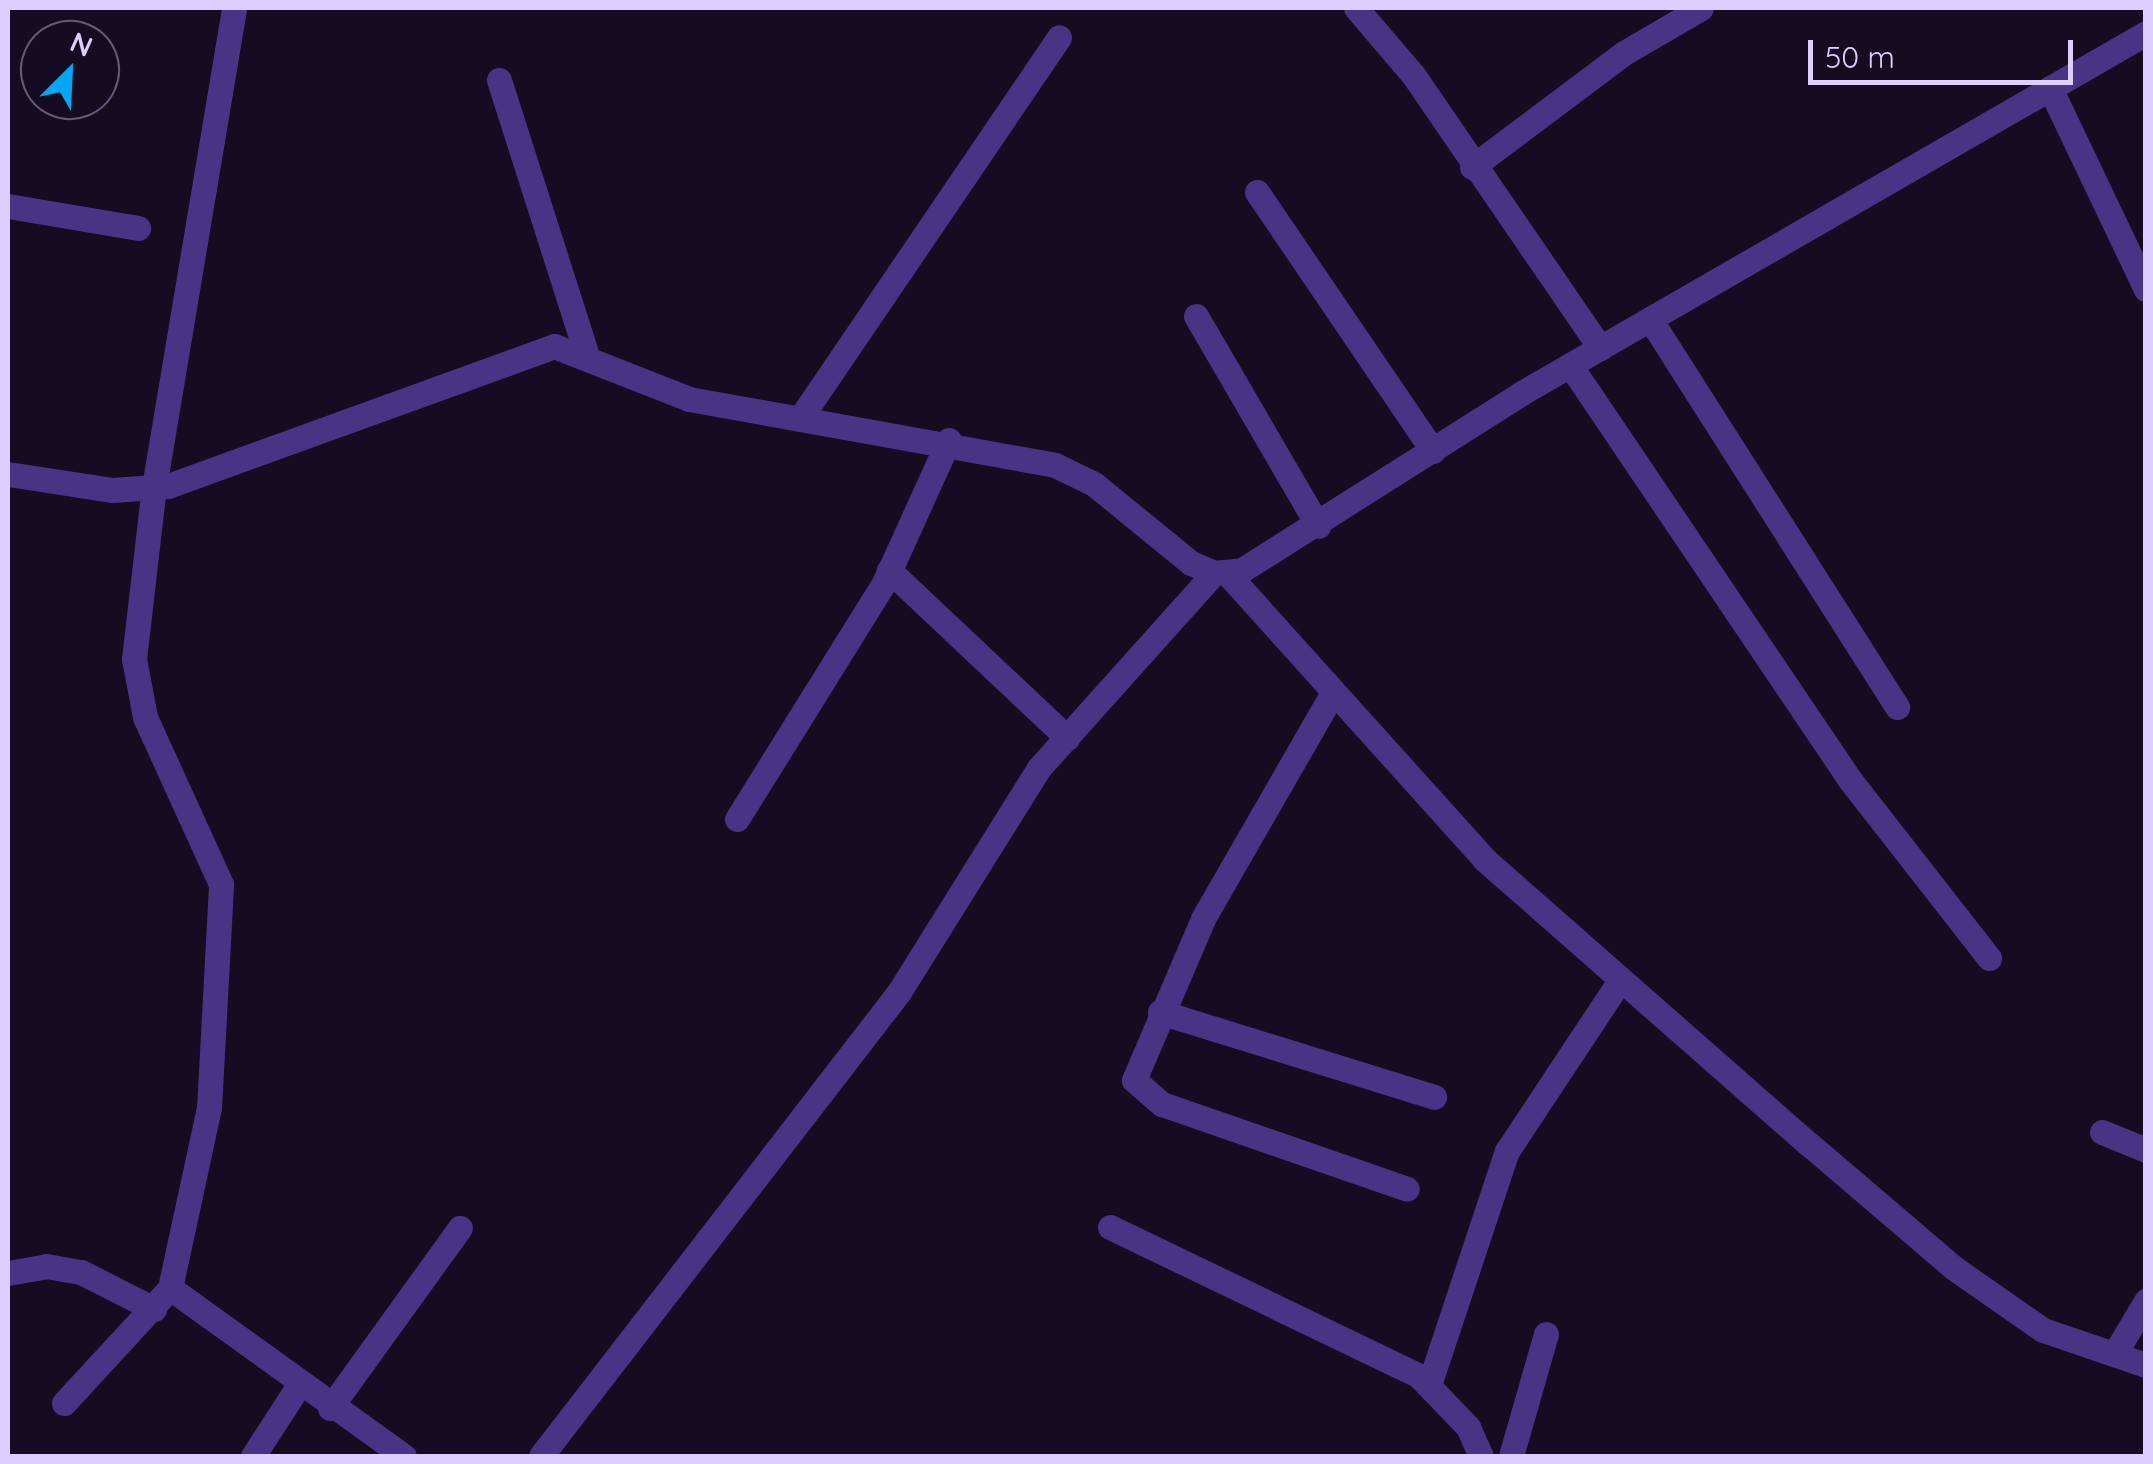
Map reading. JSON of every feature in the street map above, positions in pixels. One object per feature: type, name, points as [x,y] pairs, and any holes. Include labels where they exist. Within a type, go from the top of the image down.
[{"type":"street","points":[[64,1403],[162,1298],[208,1108],[224,916],[207,840],[137,690],[154,487],[234,8]]},
{"type":"street","points":[[1356,8],[1414,76],[1472,167],[1600,348]]},
{"type":"street","points":[[1472,167],[1624,53],[1701,8]]},
{"type":"street","points":[[541,1456],[899,992],[998,826],[1067,738],[1220,572],[1274,555],[1600,348],[2146,33]]},
{"type":"street","points":[[801,417],[1060,37]]},
{"type":"street","points":[[498,80],[588,356]]},
{"type":"street","points":[[2050,88],[2146,289]]},
{"type":"street","points":[[1257,192],[1434,451]]},
{"type":"street","points":[[8,206],[138,228]]},
{"type":"street","points":[[1196,316],[1318,526]]},
{"type":"street","points":[[1650,320],[1897,706]]},
{"type":"street","points":[[8,474],[113,490],[154,487],[554,346],[588,356],[689,400],[1020,453],[1094,484],[1220,572],[1484,859],[1954,1268],[2043,1330],[2146,1365]]},
{"type":"street","points":[[1570,366],[1838,764],[1989,958]]},
{"type":"street","points":[[737,819],[890,570],[948,440]]},
{"type":"street","points":[[890,570],[1067,738]]},
{"type":"street","points":[[1331,696],[1203,919],[1136,1064],[1134,1080],[1146,1093],[1407,1189]]},
{"type":"street","points":[[1429,1385],[1507,1151],[1620,980]]},
{"type":"street","points":[[1160,1012],[1434,1098]]},
{"type":"street","points":[[2102,1132],[2146,1150]]},
{"type":"street","points":[[1110,1227],[1429,1385],[1468,1427],[1481,1456]]},
{"type":"street","points":[[330,1408],[460,1228]]},
{"type":"street","points":[[8,1273],[46,1266],[81,1272],[162,1298],[404,1456]]},
{"type":"street","points":[[2115,1353],[2146,1301]]},
{"type":"street","points":[[1510,1456],[1546,1334]]},
{"type":"street","points":[[253,1456],[298,1385]]}]
